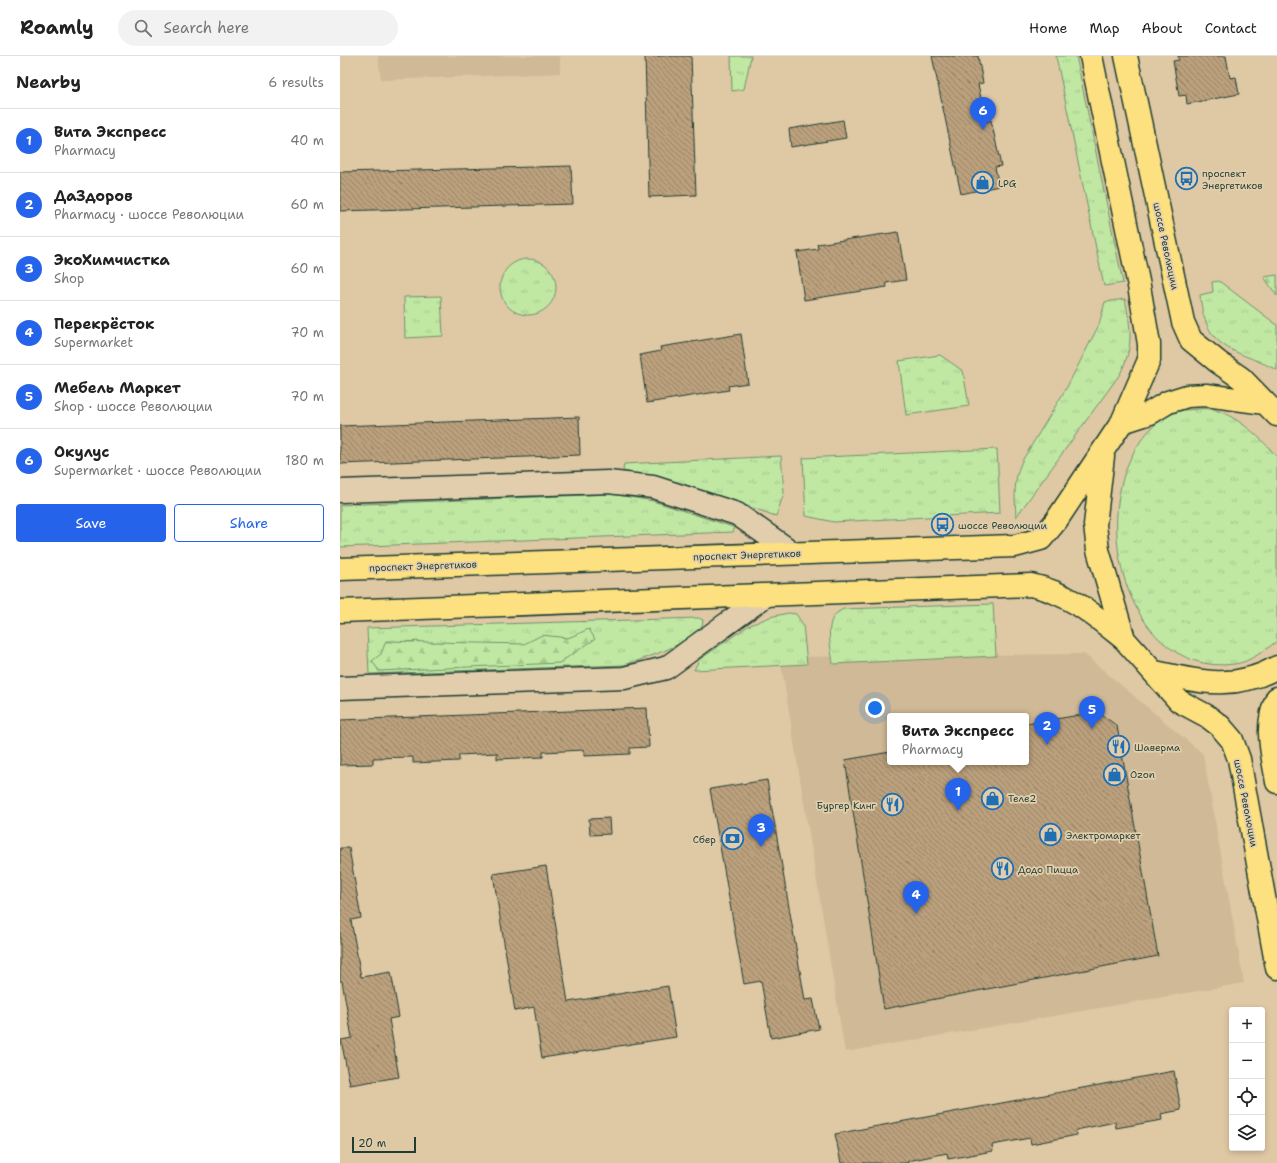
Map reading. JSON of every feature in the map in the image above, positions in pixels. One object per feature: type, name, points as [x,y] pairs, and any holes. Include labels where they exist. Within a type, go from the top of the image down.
[{"type":"main road","name":"шоссе Революции","points":[[1092,56],[1149,344],[1149,360],[1122,422],[1104,447],[1095,524],[1098,550],[1107,587],[1116,609],[1124,639],[1134,653],[1155,672],[1180,701],[1207,716],[1220,726],[1232,740],[1239,759],[1277,968]]},
{"type":"main road","name":"шоссе Революции","points":[[1126,56],[1182,322],[1191,340],[1241,378],[1271,409]]},
{"type":"main road","name":"шоссе Революции","points":[[1122,422],[1150,413],[1168,402],[1187,396],[1206,395],[1271,409]]},
{"type":"main road","name":"проспект Энергетиков","points":[[340,569],[1015,546],[1041,539],[1073,498],[1104,447]]},
{"type":"main road","points":[[340,611],[1031,585],[1049,589],[1064,595],[1093,614],[1124,639]]},
{"type":"main road","name":"шоссе Революции","points":[[1155,672],[1192,680],[1220,683],[1246,681],[1277,667]]},
{"type":"main road","points":[[1277,698],[1270,712],[1269,726],[1277,782]]},
{"type":"street","points":[[340,491],[608,482],[652,487],[737,514],[793,553]]},
{"type":"street","points":[[340,688],[624,678],[666,668],[765,596]]},
{"type":"shaded area","points":[[378,56],[560,56],[560,73],[381,80]]},
{"type":"shaded area","points":[[1084,654],[1203,754],[1244,983],[845,1052],[780,657]]},
{"type":"green space","points":[[731,56],[751,56],[744,89],[732,91]]},
{"type":"green space","points":[[1056,56],[1076,56],[1123,283],[1104,286]]},
{"type":"green space","points":[[522,259],[534,259],[544,263],[552,271],[556,281],[556,293],[552,303],[544,311],[534,315],[522,315],[512,311],[504,303],[500,293],[500,281],[504,271],[512,263]]},
{"type":"green space","points":[[1277,275],[1277,296],[1264,277]]},
{"type":"green space","points":[[1219,281],[1277,325],[1277,370],[1225,346],[1216,338],[1209,328],[1203,314],[1200,295],[1213,292],[1212,282]]},
{"type":"green space","points":[[441,296],[443,336],[405,338],[404,297]]},
{"type":"green space","points":[[1125,299],[1129,319],[1130,337],[1128,355],[1120,374],[1016,517],[1016,482],[1022,461],[1067,387],[1099,325],[1105,302]]},
{"type":"green space","points":[[940,355],[963,371],[969,406],[906,415],[899,361]]},
{"type":"green space","points":[[1208,409],[1224,413],[1249,429],[1277,457],[1277,641],[1262,652],[1241,663],[1235,664],[1194,661],[1162,641],[1138,610],[1122,571],[1117,528],[1121,486],[1136,448],[1162,419],[1184,410]]},
{"type":"green space","points":[[997,449],[1000,513],[834,522],[806,516],[803,458]]},
{"type":"green space","points":[[781,456],[784,493],[776,516],[683,484],[623,471],[624,464]]},
{"type":"green space","points":[[612,494],[653,501],[733,527],[734,531],[340,547],[340,505]]},
{"type":"green space","points":[[993,604],[996,656],[833,664],[830,625],[837,613],[844,609]]},
{"type":"green space","points":[[788,613],[796,614],[803,625],[807,664],[694,670],[699,660],[748,626],[770,617]]},
{"type":"green space","points":[[699,618],[703,620],[701,627],[694,635],[683,642],[657,654],[624,665],[369,674],[367,628]]},
{"type":"green space","points":[[589,629],[595,639],[559,663],[379,671],[372,661],[381,654],[386,641],[524,644],[542,635],[568,638]]},
{"type":"building","points":[[645,56],[691,56],[696,195],[649,197]]},
{"type":"building","points":[[932,56],[978,56],[983,83],[978,84],[986,122],[991,120],[1001,166],[995,167],[999,186],[961,194]]},
{"type":"building","points":[[1178,56],[1226,56],[1230,78],[1236,77],[1239,94],[1187,104],[1186,95],[1179,96],[1173,61],[1179,60]]},
{"type":"building","points":[[843,120],[846,138],[791,147],[789,129]]},
{"type":"building","points":[[571,166],[573,204],[340,211],[340,172]]},
{"type":"building","points":[[898,232],[906,280],[886,283],[887,287],[804,300],[797,252],[818,249],[817,244]]},
{"type":"building","points":[[741,334],[748,383],[728,386],[729,390],[647,403],[640,355],[661,351],[660,347]]},
{"type":"building","points":[[579,417],[580,455],[340,464],[340,426]]},
{"type":"building","points":[[647,708],[649,747],[630,748],[630,754],[584,756],[584,750],[543,752],[543,757],[497,759],[497,753],[459,755],[459,761],[413,763],[413,757],[373,758],[373,764],[340,765],[340,720]]},
{"type":"building","points":[[1098,712],[1117,726],[1158,956],[884,1009],[845,760],[887,753],[887,765],[1029,765],[1029,724]]},
{"type":"building","points":[[767,780],[805,1000],[813,999],[819,1029],[771,1038],[761,981],[744,984],[710,789]]},
{"type":"building","points":[[609,818],[610,834],[590,835],[589,819]]},
{"type":"building","points":[[340,848],[349,848],[361,918],[351,920],[361,977],[391,972],[399,1017],[389,1019],[399,1077],[350,1085],[341,1040],[352,1038],[342,981],[340,981]]},
{"type":"building","points":[[546,866],[568,1002],[668,986],[676,1037],[542,1058],[534,1007],[515,1011],[493,874]]},
{"type":"building","points":[[1174,1071],[1181,1110],[1161,1114],[1162,1120],[1116,1128],[1115,1122],[1076,1130],[1077,1135],[1031,1144],[1030,1138],[992,1145],[993,1151],[948,1159],[947,1153],[908,1161],[908,1163],[841,1163],[835,1134]]},
{"type":"place","name":"Окулус","points":[[983,130]]},
{"type":"place","name":"проспект Энергетиков","points":[[1186,179]]},
{"type":"place","name":"LPG","points":[[982,183]]},
{"type":"place","name":"шоссе Революции","points":[[943,525]]},
{"type":"place","name":"Мебель Маркет","points":[[1092,729]]},
{"type":"place","name":"ДаЗдоров","points":[[1047,745]]},
{"type":"place","name":"Шаверма","points":[[1119,747]]},
{"type":"place","name":"Ozon","points":[[1114,774]]},
{"type":"place","name":"Теле2","points":[[992,798]]},
{"type":"place","name":"Бургер Кинг","points":[[892,805]]},
{"type":"place","name":"Вита Экспресс","points":[[958,811]]},
{"type":"place","name":"Электромаркет","points":[[1051,835]]},
{"type":"place","name":"Сбер","points":[[732,839]]},
{"type":"place","name":"ЭкоХимчистка","points":[[761,847]]},
{"type":"place","name":"Додо Пицца","points":[[1003,869]]},
{"type":"place","name":"Перекрёсток","points":[[916,914]]}]
